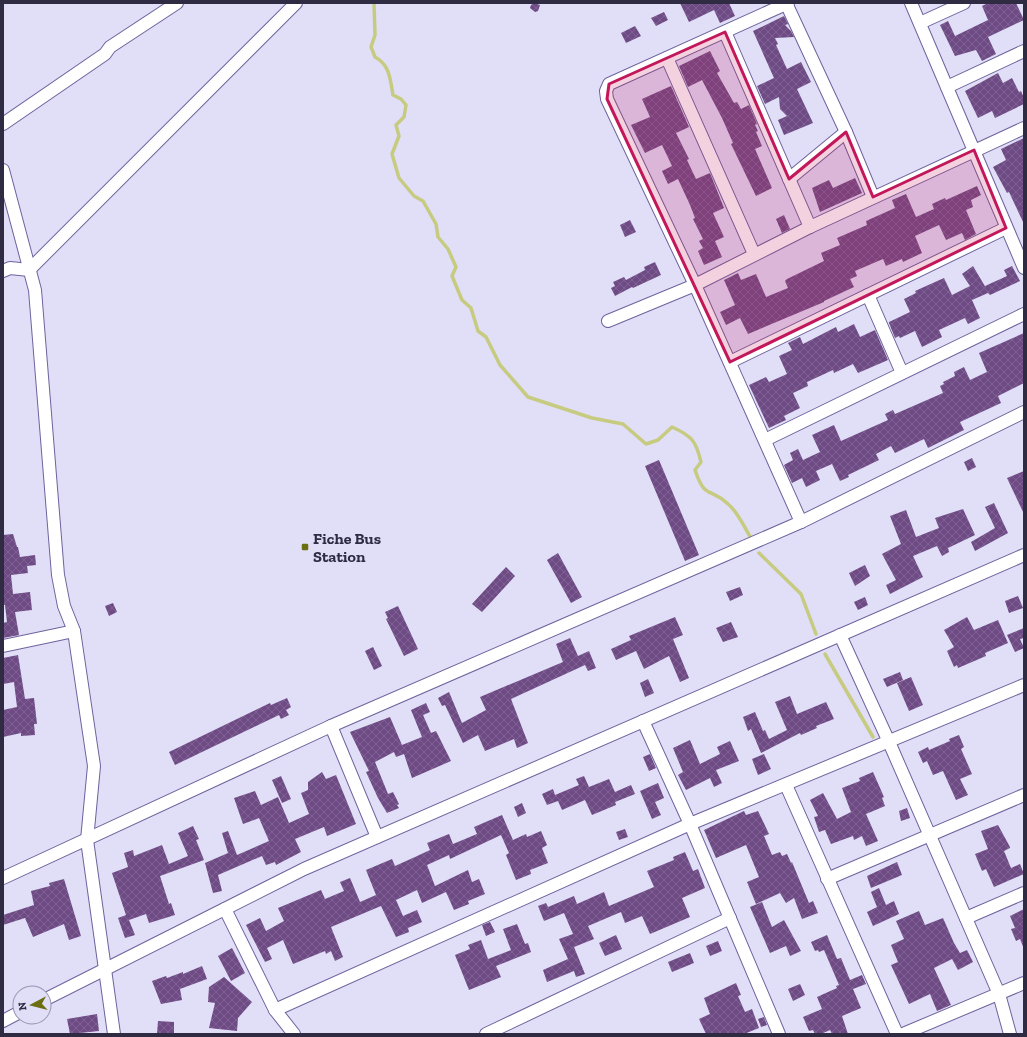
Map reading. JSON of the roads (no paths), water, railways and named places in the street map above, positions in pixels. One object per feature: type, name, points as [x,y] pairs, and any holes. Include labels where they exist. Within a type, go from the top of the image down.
[{"type":"street","points":[[3,124],[105,54],[110,47],[177,3]]},
{"type":"street","points":[[29,270],[296,3]]},
{"type":"street","points":[[802,522],[695,285],[607,99],[606,91],[609,84],[787,3],[846,132],[873,197]]},
{"type":"street","points":[[911,3],[1024,268]]},
{"type":"street","points":[[920,23],[964,3]]},
{"type":"street","points":[[725,32],[810,227]]},
{"type":"street","points":[[947,87],[1024,51]]},
{"type":"street","points":[[667,58],[754,254]]},
{"type":"street","points":[[608,321],[695,285],[810,227],[1024,128]]},
{"type":"street","points":[[789,179],[846,132]]},
{"type":"street","points":[[3,170],[29,270],[33,277],[35,290],[58,575],[64,606],[74,631],[94,766],[87,840],[114,1034]]},
{"type":"street","points":[[730,362],[1006,228]]},
{"type":"street","points":[[3,271],[10,268],[29,270]]},
{"type":"street","points":[[868,295],[902,373]]},
{"type":"street","points":[[765,440],[1024,314]]},
{"type":"street","points":[[3,875],[87,840],[331,726],[802,522],[1024,412]]},
{"type":"street","points":[[52,996],[304,869],[1024,555]]},
{"type":"street","points":[[3,646],[74,631]]},
{"type":"street","points":[[840,635],[889,742],[999,994],[1010,1034]]},
{"type":"street","points":[[275,1010],[690,824],[1024,685]]},
{"type":"street","points":[[643,721],[690,824],[779,1034]]},
{"type":"street","points":[[331,726],[377,837]]},
{"type":"street","points":[[786,785],[897,1034]]},
{"type":"street","points":[[827,879],[1024,794]]},
{"type":"street","points":[[966,918],[1024,893]]},
{"type":"street","points":[[225,909],[275,1010],[294,1034]]},
{"type":"street","points":[[486,1034],[730,918]]},
{"type":"street","points":[[904,1034],[1024,983]]},
{"type":"waterway","points":[[374,3],[375,35],[371,47],[375,57],[380,60],[386,68],[390,78],[393,95],[401,99],[406,105],[404,117],[396,125],[399,136],[392,154],[399,178],[414,196],[423,201],[436,224],[438,237],[448,249],[456,267],[452,276],[462,300],[471,308],[478,331],[486,337],[500,365],[528,397],[592,418],[623,424],[646,444],[658,440],[672,427],[689,436],[695,444],[701,462],[695,470],[702,486],[708,492],[722,499],[732,507],[751,538]]},
{"type":"waterway","points":[[759,553],[801,594],[816,634]]},
{"type":"waterway","points":[[825,654],[873,737]]},
{"type":"place","name":"Fiche Bus Station","points":[[305,547]]}]
